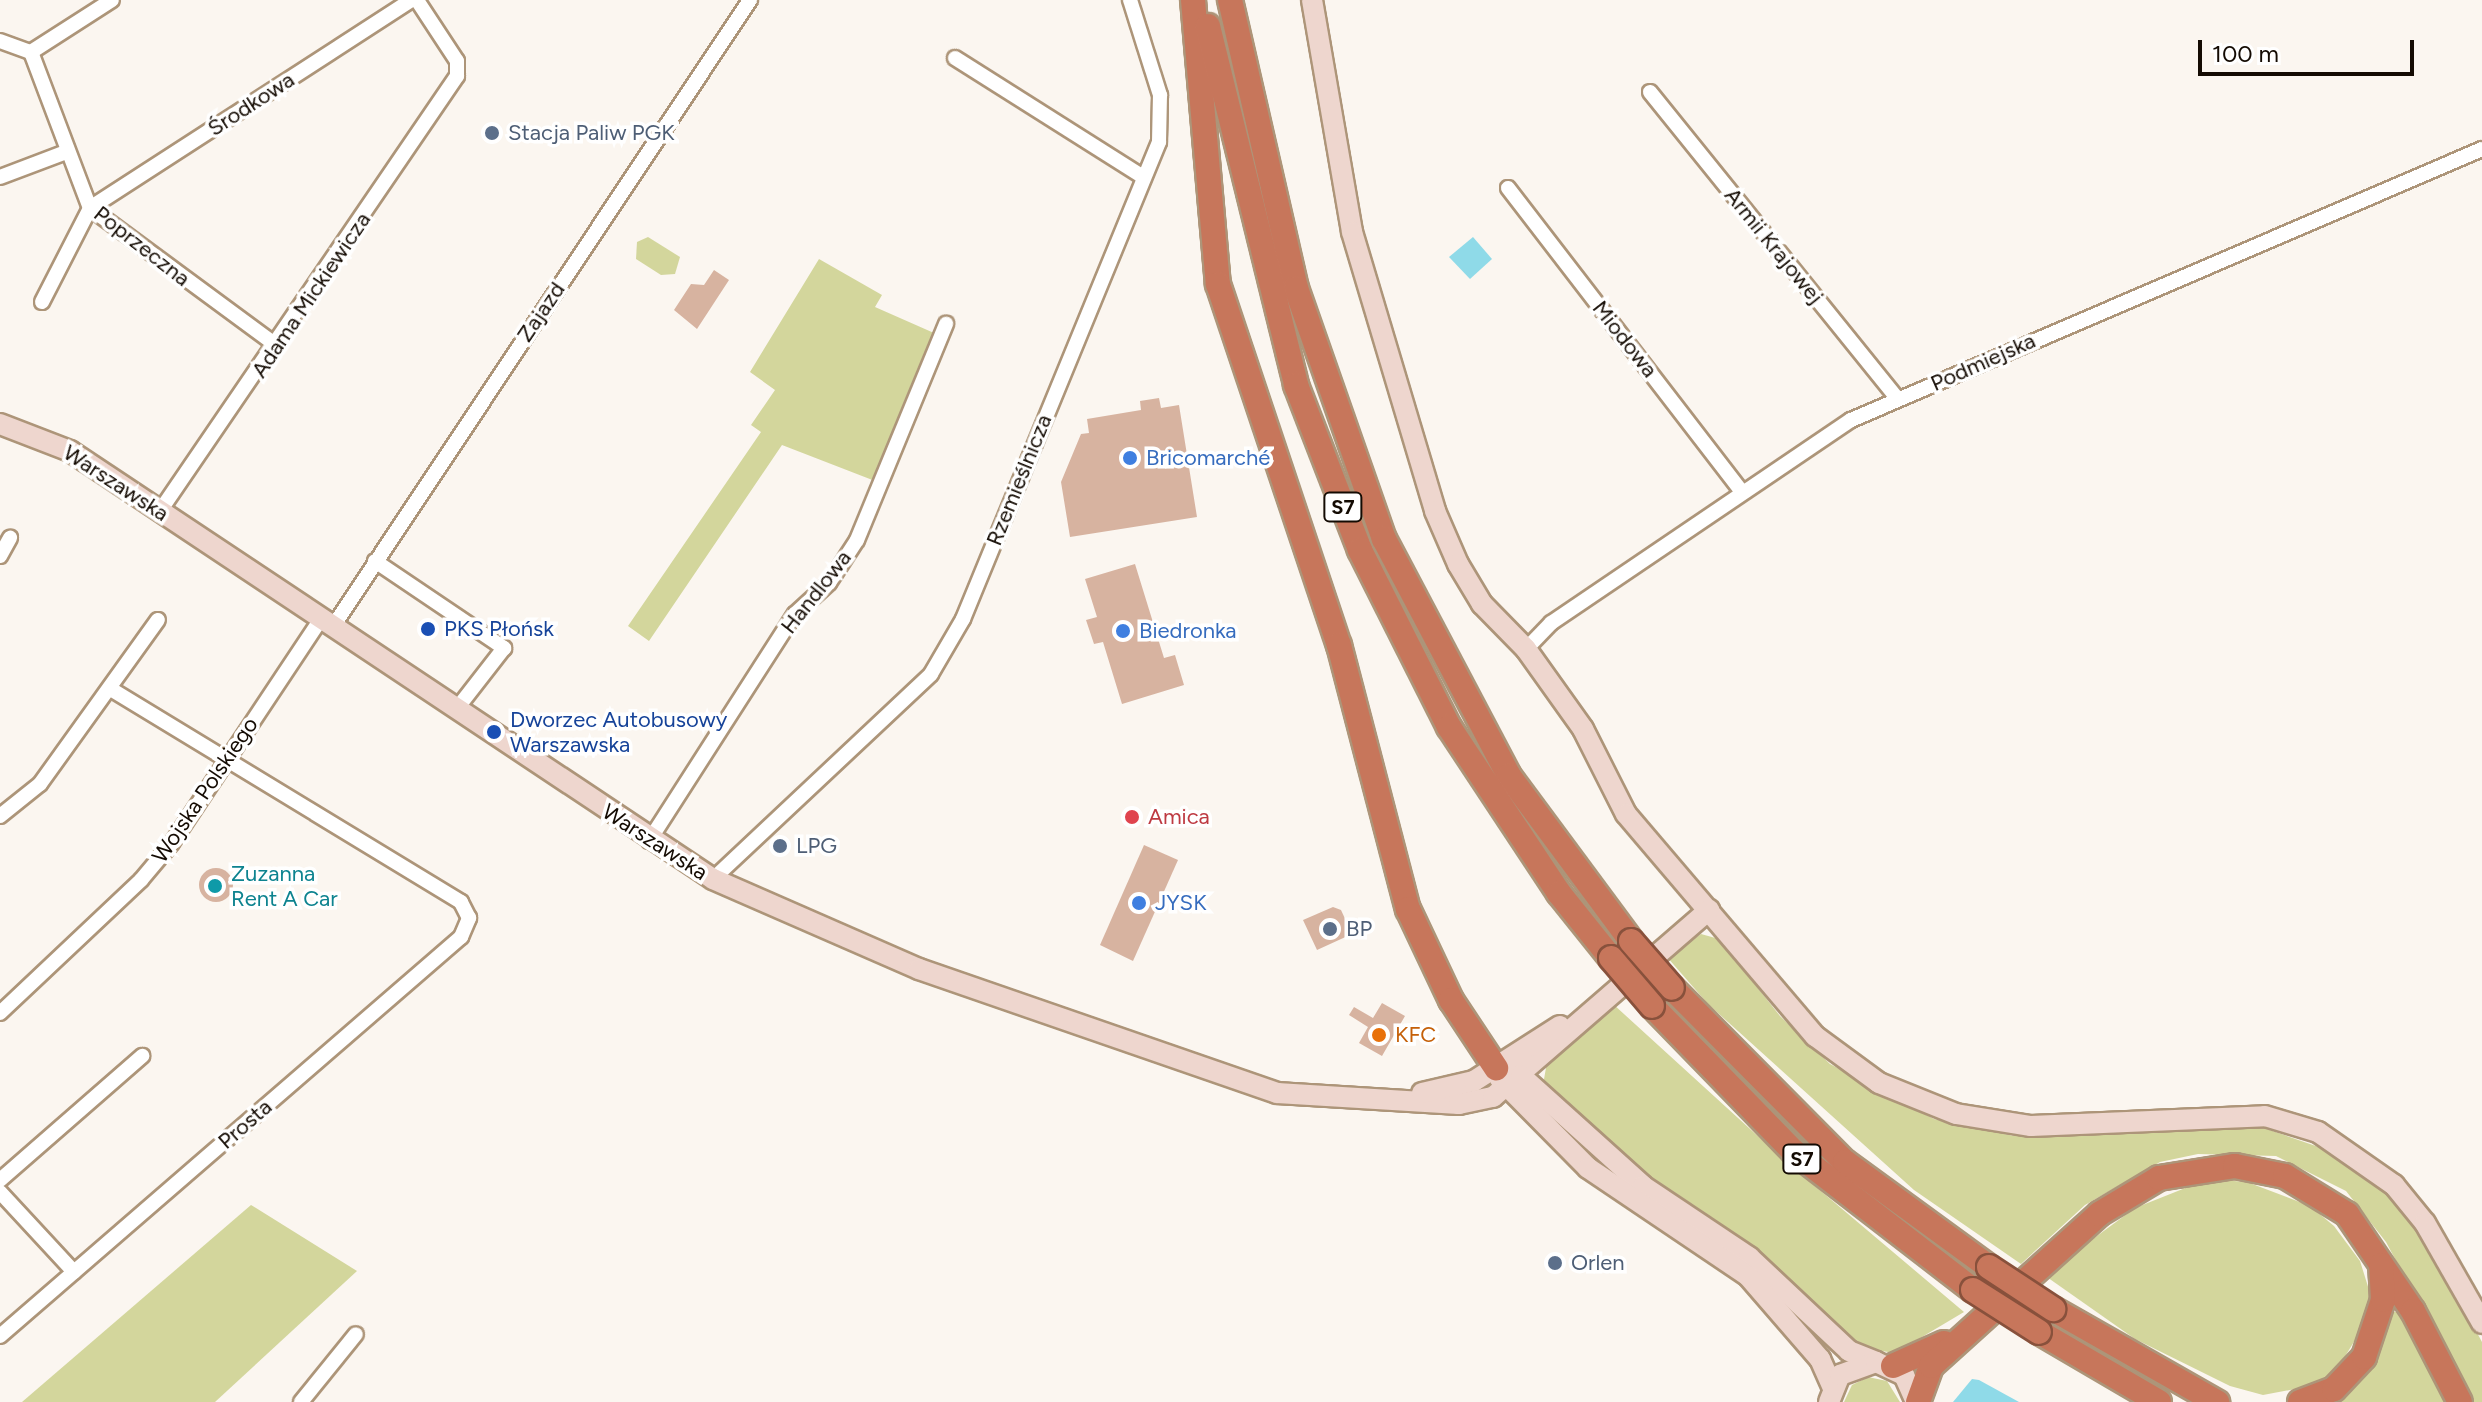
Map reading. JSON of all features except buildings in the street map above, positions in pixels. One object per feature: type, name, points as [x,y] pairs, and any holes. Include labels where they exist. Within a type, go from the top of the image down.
[{"type":"highway","points":[[1193,0],[1218,284],[1331,618],[1408,909],[1451,1000],[1500,1079]]},
{"type":"highway","name":"S7","points":[[1203,0],[1296,385],[1360,550],[1449,727],[1551,881],[1652,1006],[1793,1151],[1973,1290],[2159,1402]]},
{"type":"highway","name":"S7","points":[[1230,0],[1296,288],[1384,539],[1509,776],[1631,941],[1672,988],[1845,1162],[1989,1267],[2053,1309],[2217,1402]]},
{"type":"highway","points":[[1917,1402],[1931,1366],[1967,1330],[2099,1214],[2130,1191],[2186,1169],[2261,1169],[2307,1186],[2347,1214],[2381,1262],[2460,1402]]},
{"type":"highway","points":[[2300,1402],[2334,1389],[2364,1357],[2383,1300],[2381,1262]]},
{"type":"highway","points":[[1884,1364],[1967,1330]]},
{"type":"street","points":[[0,41],[31,52],[112,0]]},
{"type":"street","name":"Adama Mickiewicza","points":[[160,511],[277,346],[457,76],[457,61],[415,0]]},
{"type":"street","name":"Środkowa","points":[[90,208],[415,0]]},
{"type":"street","name":"Zajazd","points":[[328,621],[375,561],[750,0]]},
{"type":"street","name":"Rzemieślnicza","points":[[713,879],[931,674],[963,619],[1143,177],[1163,116],[1130,0]]},
{"type":"street","points":[[1312,0],[1352,232],[1435,511],[1482,604],[1526,649],[1583,729],[1626,814],[1815,1036],[1845,1063],[1916,1100],[2031,1126],[2265,1116],[2351,1149],[2394,1185],[2425,1223],[2482,1323]]},
{"type":"street","name":"Poprzeczna","points":[[31,52],[66,152],[90,208],[277,346]]},
{"type":"street","points":[[955,58],[1143,177]]},
{"type":"street","name":"Armii Krajowej","points":[[1650,92],[1898,399]]},
{"type":"street","name":"Podmiejska","points":[[1526,649],[1551,623],[1831,431],[1898,399],[2482,149]]},
{"type":"street","points":[[0,177],[66,152]]},
{"type":"street","name":"Miodowa","points":[[1508,188],[1741,491]]},
{"type":"street","points":[[42,302],[90,208]]},
{"type":"street","name":"Handlowa","points":[[649,841],[795,614],[829,583],[857,540],[946,324]]},
{"type":"street","name":"Warszawska","points":[[0,424],[70,451],[458,707],[649,841],[713,879],[919,969],[1209,1071],[1291,1096],[1383,1100],[1500,1079],[1607,994]]},
{"type":"street","points":[[0,556],[10,538]]},
{"type":"street","points":[[375,561],[504,648],[458,707]]},
{"type":"street","points":[[0,816],[40,784],[158,620]]},
{"type":"street","name":"Wojska Polskiego","points":[[0,1013],[141,880],[328,621]]},
{"type":"street","points":[[111,689],[226,760]]},
{"type":"street","name":"Prosta","points":[[0,1336],[461,937],[469,918],[461,902],[226,760]]},
{"type":"street","points":[[1500,1079],[1521,1076],[1607,994],[1709,910]]},
{"type":"street","points":[[0,1180],[142,1056]]},
{"type":"street","points":[[1521,1076],[1609,1159],[1749,1257],[1849,1351],[1884,1364],[1912,1386],[1917,1402]]},
{"type":"street","points":[[1500,1079],[1588,1168],[1748,1276],[1820,1359],[1830,1394]]},
{"type":"street","points":[[0,1192],[74,1272]]},
{"type":"street","points":[[301,1402],[356,1334]]},
{"type":"street","points":[[1830,1394],[1850,1367],[1884,1364]]},
{"type":"green space","points":[[648,237],[680,257],[675,274],[661,275],[636,259],[637,242]]},
{"type":"green space","points":[[819,259],[882,295],[875,307],[934,333],[875,481],[782,445],[649,641],[628,626],[761,432],[751,425],[775,390],[750,372]]},
{"type":"green space","points":[[1701,934],[1719,939],[1780,1016],[1830,1064],[1934,1119],[2014,1136],[2261,1127],[2336,1153],[2379,1180],[2434,1252],[2482,1342],[2482,1402],[2472,1402],[2386,1242],[2346,1191],[2276,1156],[2198,1154],[2160,1162],[2085,1205],[2021,1264],[1914,1190],[1708,1004],[1667,957]]},
{"type":"green space","points":[[1613,1004],[1783,1159],[1964,1312],[1895,1353],[1855,1347],[1644,1179],[1543,1085],[1547,1062]]},
{"type":"green space","points":[[2208,1179],[2247,1182],[2310,1206],[2334,1226],[2360,1261],[2370,1293],[2366,1322],[2338,1368],[2316,1385],[2263,1395],[2230,1386],[2135,1339],[2044,1275],[2135,1208]]},
{"type":"green space","points":[[251,1205],[357,1271],[215,1402],[22,1402]]},
{"type":"green space","points":[[2393,1312],[2402,1312],[2447,1402],[2332,1402],[2369,1373]]},
{"type":"green space","points":[[1868,1377],[1887,1381],[1900,1402],[1844,1402],[1852,1385]]},
{"type":"water","points":[[1473,237],[1492,259],[1470,279],[1449,257]]},
{"type":"water","points":[[1972,1379],[1979,1380],[2019,1402],[1953,1402]]},
{"type":"place","name":"Stacja Paliw PGK","points":[[492,133]]},
{"type":"place","name":"Bricomarché","points":[[1130,458]]},
{"type":"place","name":"PKS Płońsk","points":[[428,629]]},
{"type":"place","name":"Biedronka","points":[[1123,631]]},
{"type":"place","name":"Dworzec Autobusowy Warszawska","points":[[494,732]]},
{"type":"place","name":"Amica","points":[[1132,817]]},
{"type":"place","name":"LPG","points":[[780,846]]},
{"type":"place","name":"Zuzanna Rent A Car","points":[[215,886]]},
{"type":"place","name":"JYSK","points":[[1139,903]]},
{"type":"place","name":"BP","points":[[1330,929]]},
{"type":"place","name":"KFC","points":[[1379,1035]]},
{"type":"place","name":"Orlen","points":[[1555,1263]]}]
